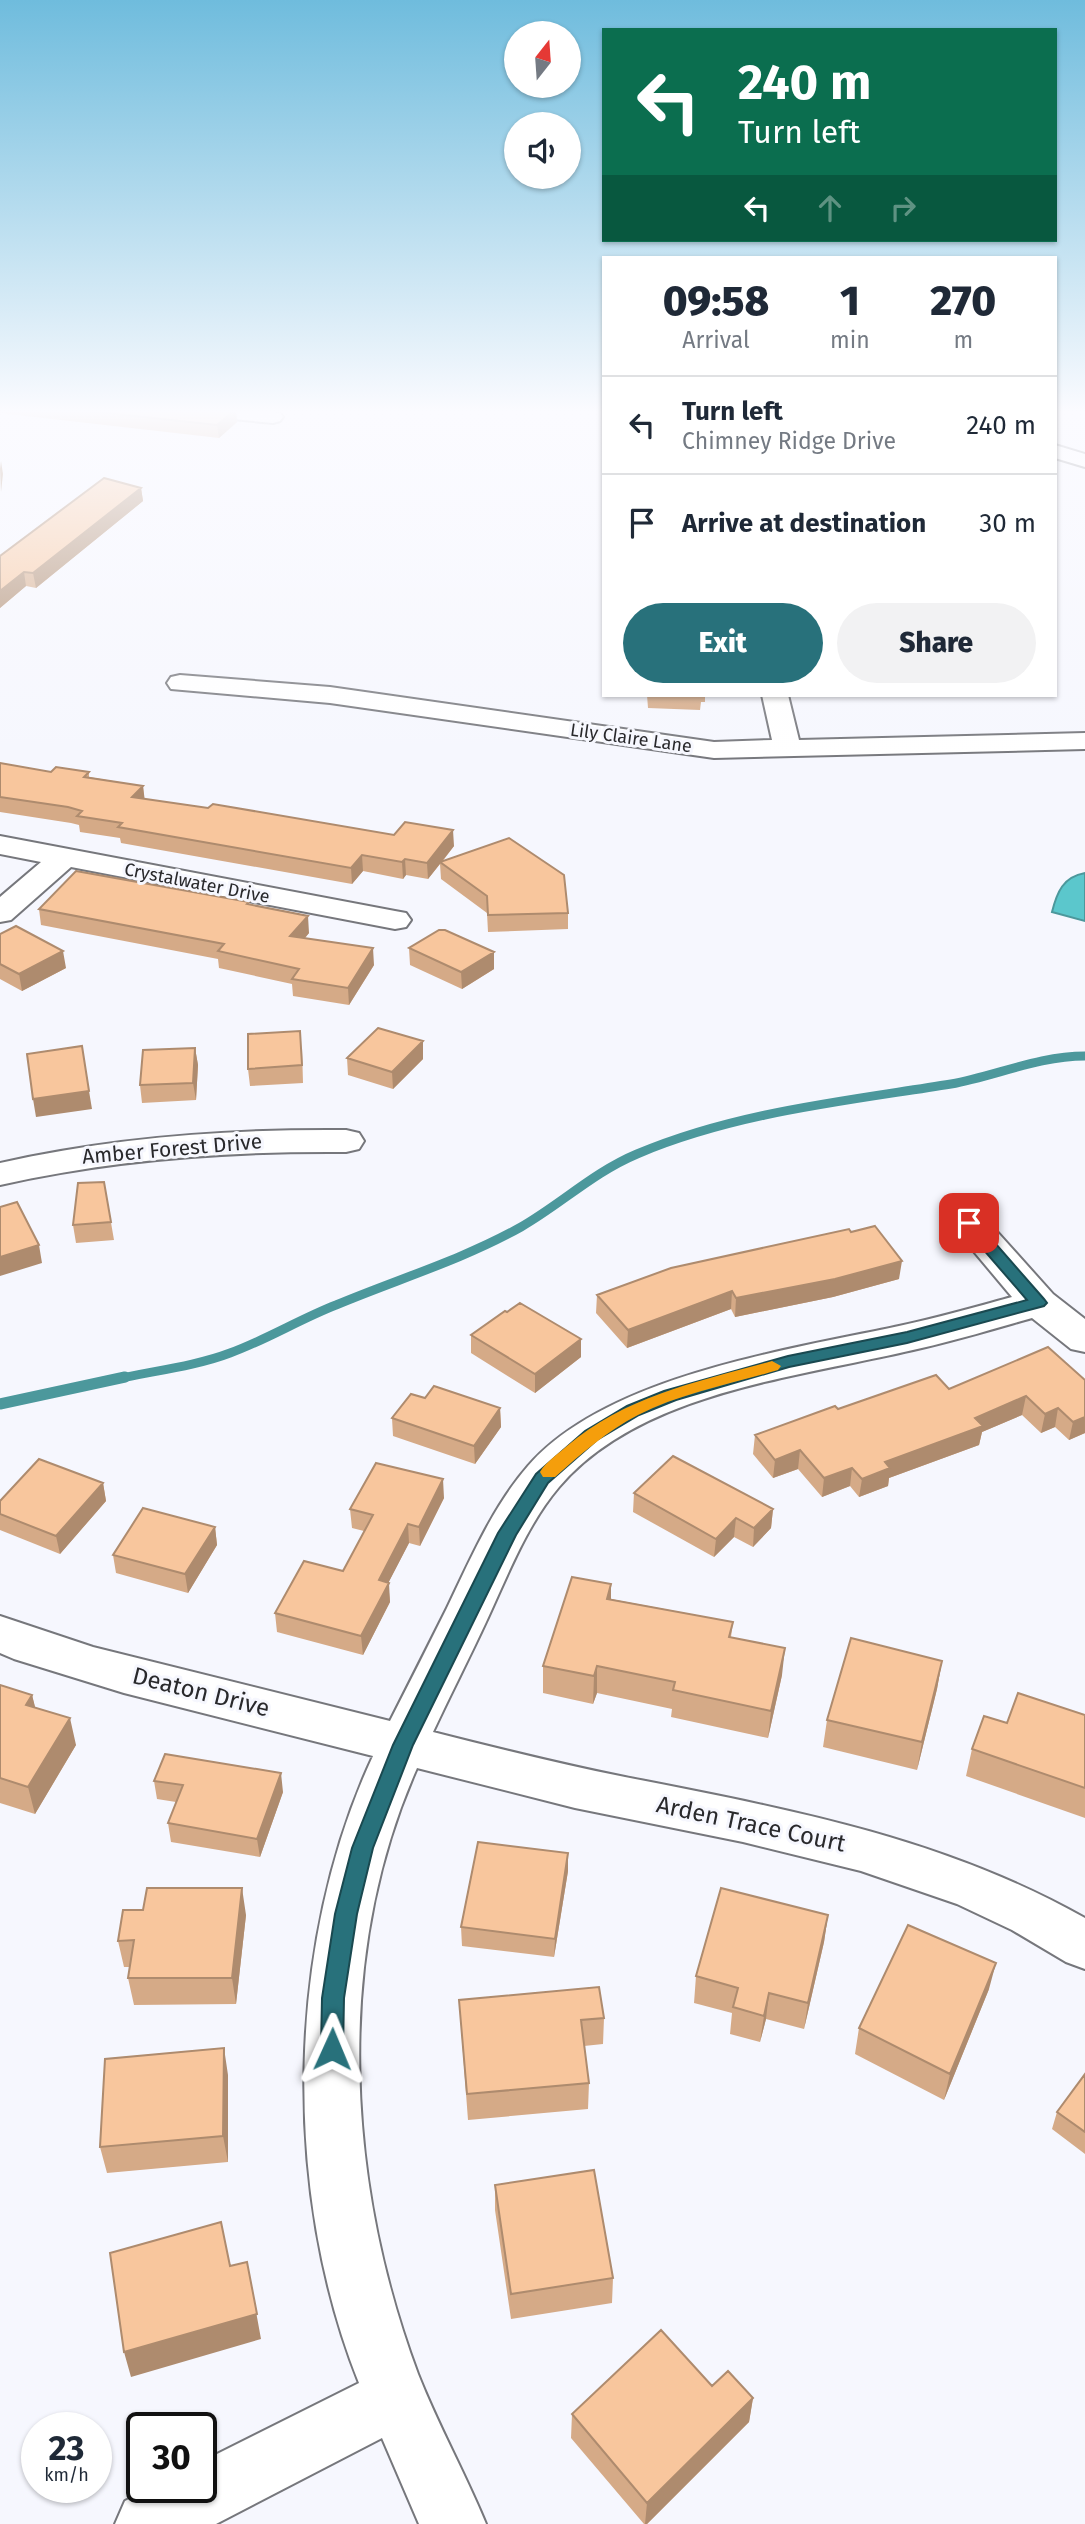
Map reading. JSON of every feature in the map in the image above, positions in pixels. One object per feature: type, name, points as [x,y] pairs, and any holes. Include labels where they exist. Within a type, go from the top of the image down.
[{"type":"street","name":"Lily Claire Lane","points":[[180,683],[330,695],[714,750],[1085,741]]},
{"type":"street","points":[[775,697],[788,750]]},
{"type":"street","name":"Crystalwater Drive","points":[[0,845],[395,920]]},
{"type":"street","points":[[0,913],[65,857]]},
{"type":"street","name":"Amber Forest Drive","points":[[0,1174],[62,1160],[171,1147],[264,1140],[345,1140]]},
{"type":"street","points":[[969,1223],[1039,1303],[1085,1339]]},
{"type":"street","points":[[453,2524],[394,2398],[369,2323],[351,2251],[335,2147],[331,2074],[333,1998],[346,1914],[362,1848],[403,1745],[508,1533],[542,1478],[591,1435],[633,1411],[670,1396],[788,1362],[907,1338],[1039,1303]]},
{"type":"street","name":"Deaton Drive","points":[[0,1634],[100,1667],[403,1745]]},
{"type":"street","name":"Arden Trace Court","points":[[403,1745],[525,1777],[879,1852],[994,1894],[1045,1919],[1085,1945]]},
{"type":"street","points":[[148,2524],[394,2398]]},
{"type":"water","points":[[1085,873],[1085,921],[1052,912],[1062,886],[1071,878]]},
{"type":"building","points":[[39,527],[92,527],[33,573],[24,572],[0,591],[0,556]]},
{"type":"building","points":[[0,763],[51,772],[56,767],[89,772],[84,777],[143,786],[132,797],[208,808],[213,804],[394,835],[405,822],[453,830],[427,863],[362,855],[351,868],[118,827],[122,823],[77,816],[82,811],[68,807],[0,797]]},
{"type":"building","points":[[509,838],[564,875],[568,913],[488,915],[487,896],[440,862]]},
{"type":"building","points":[[76,871],[249,902],[247,904],[308,916],[290,936],[373,948],[348,988],[292,979],[299,969],[218,951],[224,944],[39,909]]},
{"type":"building","points":[[16,926],[63,951],[19,974],[0,964],[0,934]]},
{"type":"building","points":[[439,930],[445,930],[494,952],[461,972],[409,948]]},
{"type":"building","points":[[378,1028],[423,1041],[392,1072],[347,1058]]},
{"type":"building","points":[[300,1031],[302,1065],[248,1069],[248,1034]]},
{"type":"building","points":[[82,1046],[89,1091],[33,1099],[27,1054]]},
{"type":"building","points":[[195,1048],[193,1083],[140,1085],[143,1050]]},
{"type":"building","points":[[104,1182],[111,1222],[73,1225],[78,1183]]},
{"type":"building","points":[[17,1202],[39,1245],[0,1257],[0,1207]]},
{"type":"building","points":[[875,1226],[902,1261],[835,1279],[736,1298],[732,1291],[628,1330],[597,1295],[671,1268],[849,1229],[851,1232]]},
{"type":"building","points":[[520,1303],[581,1339],[535,1374],[471,1335]]},
{"type":"building","points":[[1048,1347],[1085,1380],[1085,1417],[1073,1422],[1058,1408],[1045,1414],[1026,1396],[975,1418],[983,1426],[885,1462],[890,1468],[862,1479],[852,1468],[824,1478],[800,1450],[775,1460],[755,1435],[835,1406],[838,1409],[936,1375],[949,1389]]},
{"type":"building","points":[[434,1386],[500,1408],[474,1446],[392,1418],[411,1394],[425,1398]]},
{"type":"building","points":[[673,1456],[773,1509],[754,1528],[736,1518],[716,1539],[634,1493]]},
{"type":"building","points":[[39,1459],[103,1483],[56,1536],[0,1514],[0,1501]]},
{"type":"building","points":[[376,1463],[443,1479],[419,1527],[408,1524],[379,1580],[389,1583],[361,1636],[275,1613],[304,1561],[343,1571],[373,1515],[350,1509]]},
{"type":"building","points":[[143,1508],[215,1527],[185,1574],[113,1555]]},
{"type":"building","points":[[572,1577],[611,1584],[607,1599],[733,1622],[729,1637],[785,1648],[771,1711],[673,1690],[675,1682],[597,1666],[594,1676],[543,1666]]},
{"type":"building","points":[[851,1638],[942,1661],[922,1742],[827,1720]]},
{"type":"building","points":[[0,1685],[32,1695],[26,1705],[70,1718],[28,1787],[0,1778]]},
{"type":"building","points":[[1018,1693],[1085,1715],[1085,1788],[972,1749],[984,1716],[1007,1723]]},
{"type":"building","points":[[165,1754],[281,1773],[257,1839],[168,1823],[183,1785],[154,1781]]},
{"type":"building","points":[[478,1842],[568,1853],[555,1939],[461,1927]]},
{"type":"building","points":[[147,1888],[242,1888],[232,1978],[128,1978],[134,1940],[118,1941],[123,1910],[143,1910]]},
{"type":"building","points":[[721,1888],[828,1915],[808,2003],[769,1993],[764,2016],[733,2007],[738,1988],[696,1976]]},
{"type":"building","points":[[908,1925],[996,1963],[950,2074],[859,2028]]},
{"type":"building","points":[[599,1987],[604,2018],[581,2020],[589,2083],[467,2094],[459,2000]]},
{"type":"building","points":[[224,2048],[223,2136],[100,2147],[105,2059]]},
{"type":"building","points":[[1085,2074],[1085,2132],[1057,2112]]},
{"type":"building","points":[[594,2170],[613,2278],[511,2294],[495,2185]]},
{"type":"building","points":[[221,2222],[230,2266],[247,2262],[257,2314],[124,2352],[110,2253]]},
{"type":"building","points":[[661,2330],[712,2386],[728,2371],[753,2398],[647,2503],[572,2414]]},
{"type":"waterway","points":[[117,1379],[217,1358],[323,1311],[430,1269],[521,1227],[621,1161],[675,1140],[752,1118],[951,1084],[1051,1059],[1085,1056]]},
{"type":"waterway","points":[[0,1404],[125,1377]]},
{"type":"slow traffic","points":[[549,1472],[591,1435],[633,1411],[670,1396],[772,1366]]},
{"type":"route","points":[[332,2049],[333,1998],[346,1914],[362,1848],[403,1745],[508,1533],[542,1478],[591,1435],[633,1411],[670,1396],[788,1362],[907,1338],[1039,1303],[969,1223]]}]
